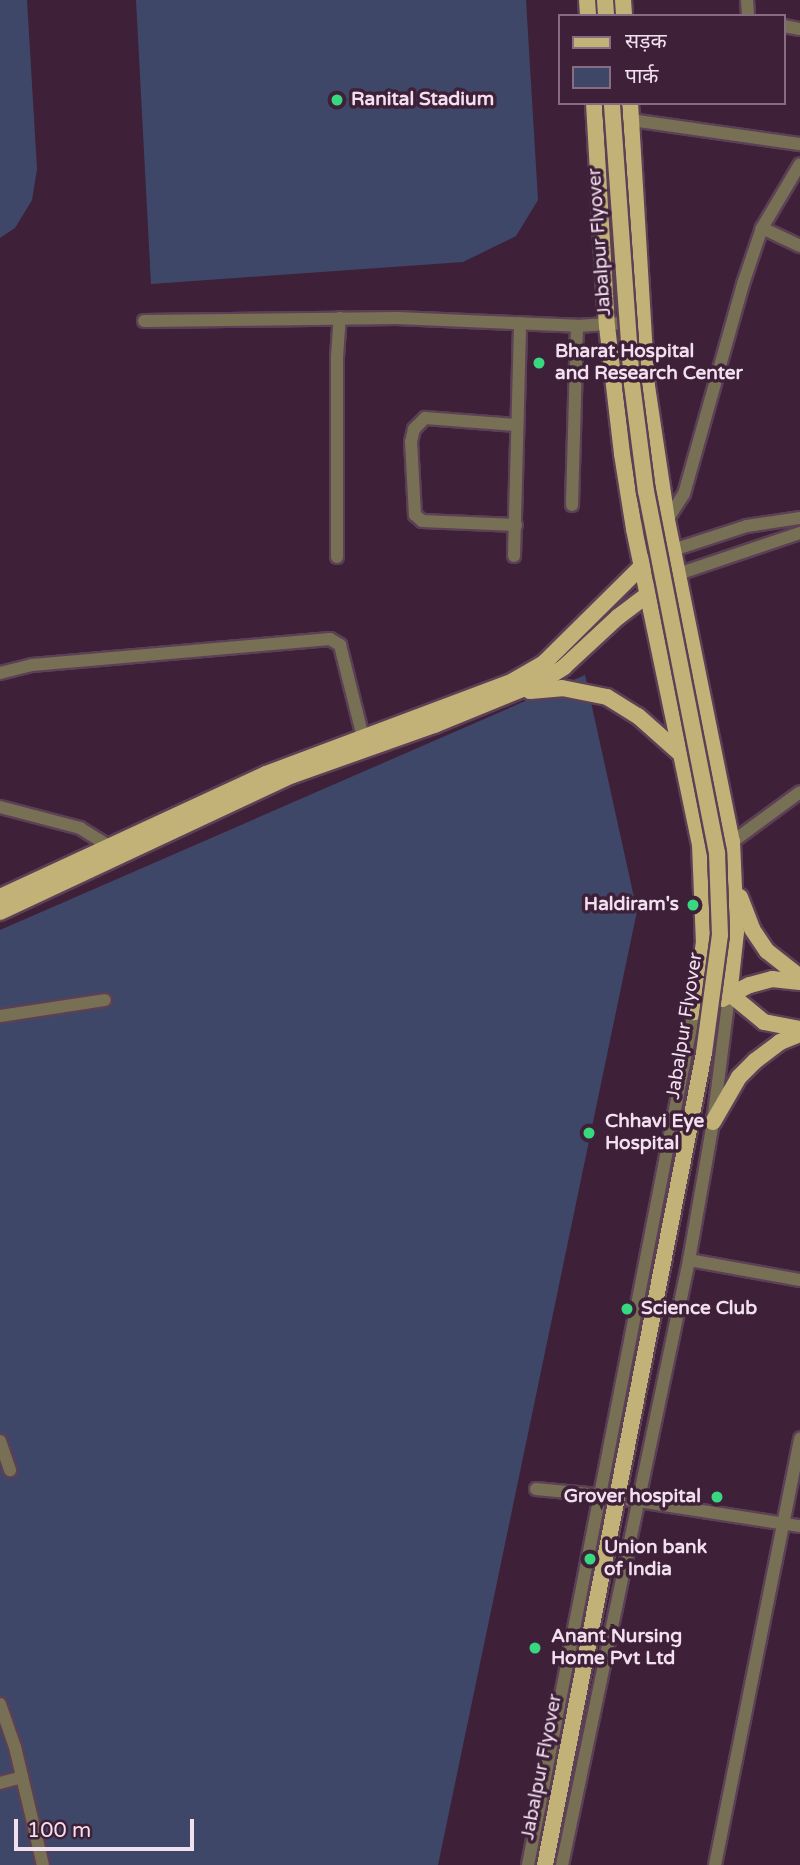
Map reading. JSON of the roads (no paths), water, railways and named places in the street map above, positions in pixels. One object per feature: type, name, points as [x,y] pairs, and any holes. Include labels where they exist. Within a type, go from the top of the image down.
[{"type":"main road","points":[[594,105],[607,326],[634,529],[700,844],[704,905],[702,963],[694,1012]]},
{"type":"main road","name":"Jabalpur Flyover","points":[[545,1865],[704,1053],[720,935],[717,853],[646,492],[635,411],[612,105]]},
{"type":"main road","points":[[630,105],[641,321],[667,520],[732,842],[736,888],[729,996]]},
{"type":"main road","points":[[0,897],[266,774],[466,701],[544,663],[642,566],[673,550]]},
{"type":"main road","points":[[0,912],[293,775],[516,693],[564,667],[648,594],[678,574]]},
{"type":"main road","points":[[516,693],[562,688],[607,697],[638,716],[682,755]]},
{"type":"main road","points":[[736,888],[752,929],[767,951],[800,980]]},
{"type":"main road","points":[[702,963],[729,996],[764,1022],[800,1031]]},
{"type":"main road","points":[[694,1012],[772,979],[800,980]]},
{"type":"main road","points":[[713,1122],[739,1077],[780,1042],[800,1031]]},
{"type":"street","points":[[631,120],[800,144]]},
{"type":"street","points":[[634,529],[667,520],[684,494],[743,284],[762,228],[800,164]]},
{"type":"street","points":[[762,228],[800,246]]},
{"type":"street","points":[[144,321],[340,318],[607,326],[641,321]]},
{"type":"street","points":[[337,557],[337,357],[340,318]]},
{"type":"street","points":[[514,555],[520,323]]},
{"type":"street","points":[[572,505],[577,326]]},
{"type":"street","points":[[516,425],[425,418],[414,429],[411,442],[415,515],[422,521],[516,526]]},
{"type":"street","points":[[673,550],[747,526],[800,518]]},
{"type":"street","points":[[678,574],[800,533]]},
{"type":"street","points":[[0,673],[32,665],[330,639],[340,645],[363,737]]},
{"type":"street","points":[[732,842],[800,792]]},
{"type":"street","points":[[0,807],[80,828],[111,847]]},
{"type":"street","points":[[562,1865],[689,1261],[713,1122],[729,996]]},
{"type":"street","points":[[0,1016],[105,1000]]},
{"type":"street","points":[[528,1865],[694,1012]]},
{"type":"street","points":[[689,1261],[800,1280]]},
{"type":"street","points":[[715,1865],[800,1438]]},
{"type":"street","points":[[0,1441],[10,1469]]},
{"type":"street","points":[[536,1489],[599,1495],[636,1503],[800,1526]]},
{"type":"street","points":[[0,1704],[8,1721],[43,1865]]},
{"type":"street","points":[[0,1783],[22,1777]]},
{"type":"place","name":"Ranital Stadium","points":[[337,100]]},
{"type":"place","name":"Bharat Hospital and Research Center","points":[[539,363]]},
{"type":"place","name":"Haldiram's","points":[[693,905]]},
{"type":"place","name":"Chhavi Eye Hospital","points":[[589,1133]]},
{"type":"place","name":"Science Club","points":[[627,1309]]},
{"type":"place","name":"Grover hospital","points":[[717,1497]]},
{"type":"place","name":"Union bank of India","points":[[590,1559]]},
{"type":"place","name":"Anant Nursing Home Pvt Ltd","points":[[535,1648]]}]
